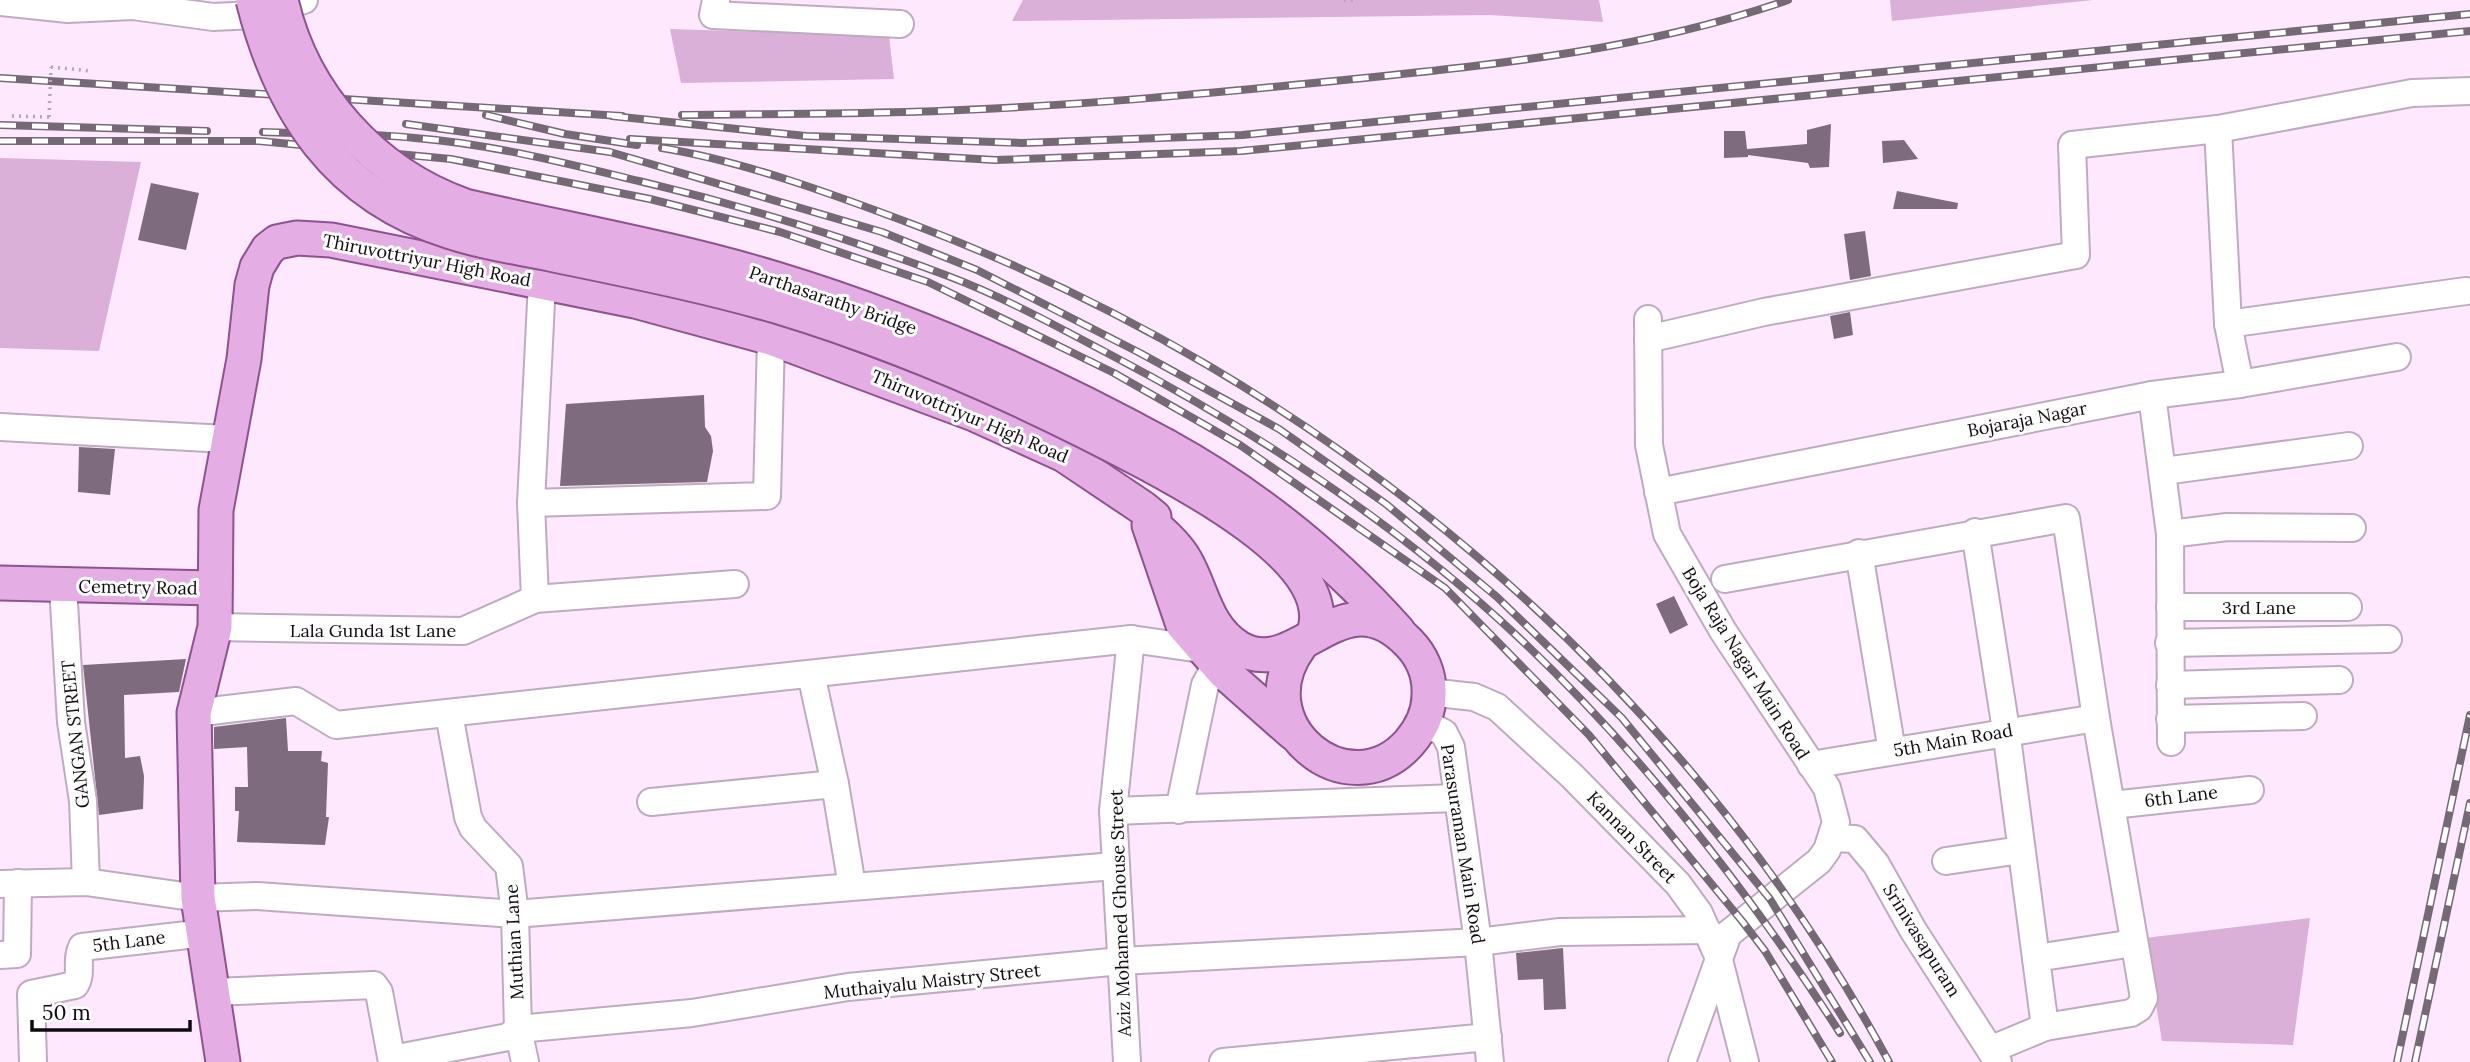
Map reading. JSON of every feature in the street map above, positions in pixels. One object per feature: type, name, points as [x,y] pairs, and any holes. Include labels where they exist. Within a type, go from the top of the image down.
[{"type":"main road","name":"Parthasarathy Bridge","points":[[253,0],[279,84],[306,129],[357,181],[406,213],[451,233],[720,291],[802,315],[959,374],[1051,415],[1227,481],[1295,530],[1345,574],[1402,636]]},
{"type":"main road","name":"Parthasarathy Bridge","points":[[296,1],[300,58],[317,89],[350,130],[390,167],[441,197],[487,211],[718,263],[826,295],[921,330],[1038,381],[1159,456],[1280,551],[1314,602],[1317,615],[1307,639]]},
{"type":"main road","name":"Thiruvottriyur High Road","points":[[223,1062],[198,898],[194,713],[215,627],[213,588],[216,510],[227,439],[244,359],[251,285],[263,256],[277,242],[297,237],[331,240],[665,308],[771,338],[939,399],[1064,455],[1112,485],[1154,517],[1153,525],[1184,559],[1205,609],[1225,638],[1245,651],[1256,654],[1280,653],[1307,639]]},
{"type":"main road","points":[[1154,517],[1148,527],[1175,610],[1208,657],[1296,736],[1326,760],[1364,766],[1382,761],[1399,751],[1419,732],[1426,707],[1421,659],[1402,636],[1386,627],[1359,620],[1331,625],[1307,639],[1285,671],[1282,690],[1286,719],[1296,736]]},
{"type":"main road","name":"Cemetry Road","points":[[0,583],[213,588]]},
{"type":"street","points":[[716,0],[713,15],[900,24]]},
{"type":"street","points":[[6,1],[68,9],[133,6],[222,17],[255,15],[296,1]]},
{"type":"street","points":[[2240,384],[2228,324],[2218,129],[2354,101],[2412,93],[2470,91]]},
{"type":"street","name":"Boja Raja Nagar Main Road","points":[[1832,838],[1836,822],[1830,796],[1723,631],[1667,534],[1649,445],[1648,329],[1763,312],[2076,255],[2072,145],[2218,129]]},
{"type":"street","points":[[535,599],[531,503],[542,282]]},
{"type":"street","points":[[2228,324],[2466,290]]},
{"type":"street","points":[[531,503],[766,496],[771,338]]},
{"type":"street","name":"Bojaraja Nagar","points":[[1658,492],[2152,395],[2240,384],[2397,357]]},
{"type":"street","points":[[2152,395],[2164,471],[2170,534],[2170,730],[2303,716]]},
{"type":"street","points":[[0,427],[227,439]]},
{"type":"street","points":[[2164,471],[2349,446]]},
{"type":"street","points":[[1725,579],[2066,518],[2096,718],[2144,998],[2140,1008],[2131,1013],[2045,1027],[1995,1056]]},
{"type":"street","points":[[2170,534],[2227,527],[2352,528]]},
{"type":"street","points":[[1975,533],[2006,730],[2045,1027]]},
{"type":"street","points":[[1859,553],[1892,751]]},
{"type":"street","name":"Lala Gunda 1st Lane","points":[[215,627],[463,631],[535,599],[734,584]]},
{"type":"street","name":"GANGAN STREET","points":[[63,586],[71,722],[83,801],[86,883]]},
{"type":"street","name":"3rd Lane","points":[[2170,607],[2347,607]]},
{"type":"street","points":[[194,713],[296,701],[336,725],[1131,639],[1208,657],[1205,685],[1179,810]]},
{"type":"street","name":"Aziz Mohamed Ghouse Street","points":[[1127,1062],[1112,811],[1131,639]]},
{"type":"street","points":[[2169,643],[2388,639]]},
{"type":"street","points":[[811,674],[835,784],[852,886]]},
{"type":"street","points":[[2170,685],[2339,680]]},
{"type":"street","name":"Kannan Street","points":[[1426,707],[1474,696],[1497,707],[1671,877],[1689,899],[1718,956],[1745,1062]]},
{"type":"street","name":"Parasuraman Main Road","points":[[1426,707],[1439,729],[1449,738],[1478,942],[1489,1049]]},
{"type":"street","name":"Muthian Lane","points":[[449,714],[468,817],[473,828],[509,866],[515,914],[518,1029],[525,1062]]},
{"type":"street","name":"5th Main Road","points":[[1811,765],[2006,730],[2096,718]]},
{"type":"street","points":[[650,802],[835,784]]},
{"type":"street","name":"6th Lane","points":[[2112,805],[2250,790]]},
{"type":"street","points":[[1112,811],[1456,798]]},
{"type":"street","points":[[1682,1062],[1718,956],[1735,926],[1819,861],[1832,838]]},
{"type":"street","name":"Srinivasapuram","points":[[1832,838],[1855,839],[1876,864],[1913,930],[1995,1056]]},
{"type":"street","points":[[1946,861],[2021,850]]},
{"type":"street","points":[[0,955],[17,954],[9,884],[86,883],[198,898],[257,896],[515,914],[1115,866]]},
{"type":"street","name":"Muthaiyalu Maistry Street","points":[[392,1061],[508,1037],[518,1029],[692,1013],[848,987],[1121,961],[1478,942],[1560,932],[1707,930]]},
{"type":"street","name":"5th Lane","points":[[33,1062],[30,997],[38,990],[75,985],[80,975],[78,958],[82,947],[205,933]]},
{"type":"street","points":[[2036,958],[2134,943]]},
{"type":"street","points":[[214,992],[374,985],[379,992],[392,1061]]},
{"type":"street","points":[[1226,1062],[1489,1049]]},
{"type":"path","points":[[1344,0],[1353,0]]},
{"type":"path","points":[[12,116],[49,117],[51,68],[92,71]]},
{"type":"shaded area","points":[[1023,0],[1599,0],[1603,22],[1490,15],[1012,21]]},
{"type":"shaded area","points":[[1890,0],[2093,0],[1892,21]]},
{"type":"shaded area","points":[[670,29],[889,36],[894,79],[681,83]]},
{"type":"shaded area","points":[[0,158],[141,162],[99,351],[0,348]]},
{"type":"shaded area","points":[[2310,918],[2293,1045],[2162,1041],[2145,938]]},
{"type":"building","points":[[1831,124],[1829,167],[1810,168],[1808,163],[1748,155],[1724,158],[1724,131],[1745,131],[1747,149],[1807,144],[1807,130]]},
{"type":"building","points":[[1904,140],[1918,159],[1883,163],[1882,141]]},
{"type":"building","points":[[151,183],[199,193],[186,250],[138,240]]},
{"type":"building","points":[[1897,191],[1958,203],[1957,209],[1893,209]]},
{"type":"building","points":[[1865,231],[1871,276],[1850,280],[1844,234]]},
{"type":"building","points":[[1850,312],[1853,335],[1834,339],[1830,316]]},
{"type":"building","points":[[704,395],[705,427],[711,436],[713,451],[707,482],[560,486],[566,404]]},
{"type":"building","points":[[79,447],[115,449],[110,495],[78,492]]},
{"type":"building","points":[[1674,596],[1688,625],[1670,634],[1656,604]]},
{"type":"building","points":[[186,659],[179,692],[124,695],[125,758],[140,756],[144,776],[143,809],[99,815],[83,665]]},
{"type":"building","points":[[286,718],[288,751],[322,751],[321,761],[328,763],[326,817],[329,817],[325,845],[237,842],[239,811],[235,811],[235,787],[248,787],[247,747],[214,749],[214,727]]},
{"type":"building","points":[[1563,948],[1566,1009],[1544,1010],[1543,979],[1518,980],[1516,953]]},
{"type":"railway","points":[[682,115],[878,113],[1074,104],[1409,73],[1628,43],[1735,17],[1788,0]]},
{"type":"railway","points":[[612,116],[806,136],[1022,143],[1242,135],[2470,14]]},
{"type":"railway","points":[[630,139],[995,160],[1241,151],[2470,31]]},
{"type":"railway","points":[[0,78],[622,116]]},
{"type":"railway","points":[[486,115],[565,134],[637,145]]},
{"type":"railway","points":[[406,124],[610,152],[882,232],[977,270],[1140,353],[1279,429],[1386,504],[1497,597],[1622,718],[1770,899],[1870,1062]]},
{"type":"railway","points":[[0,125],[207,131]]},
{"type":"railway","points":[[263,132],[377,135],[500,149],[757,212],[910,262],[990,293],[1111,355],[1219,415],[1323,481],[1422,554],[1516,635],[1562,679],[1649,774],[1690,824],[1730,875],[1840,1033]]},
{"type":"railway","points":[[0,141],[259,141],[451,159],[650,199],[780,232],[928,282],[1114,373],[1240,445],[1445,588],[1589,735],[1742,921],[1765,951],[1832,1062]]},
{"type":"railway","points":[[662,148],[724,161],[820,191],[912,224],[1063,288],[1208,365],[1346,455],[1476,556],[1596,667],[1706,789],[1804,921],[1889,1062]]},
{"type":"railway","points":[[2397,1062],[2470,715]]},
{"type":"railway","points":[[2415,1062],[2470,803]]}]
